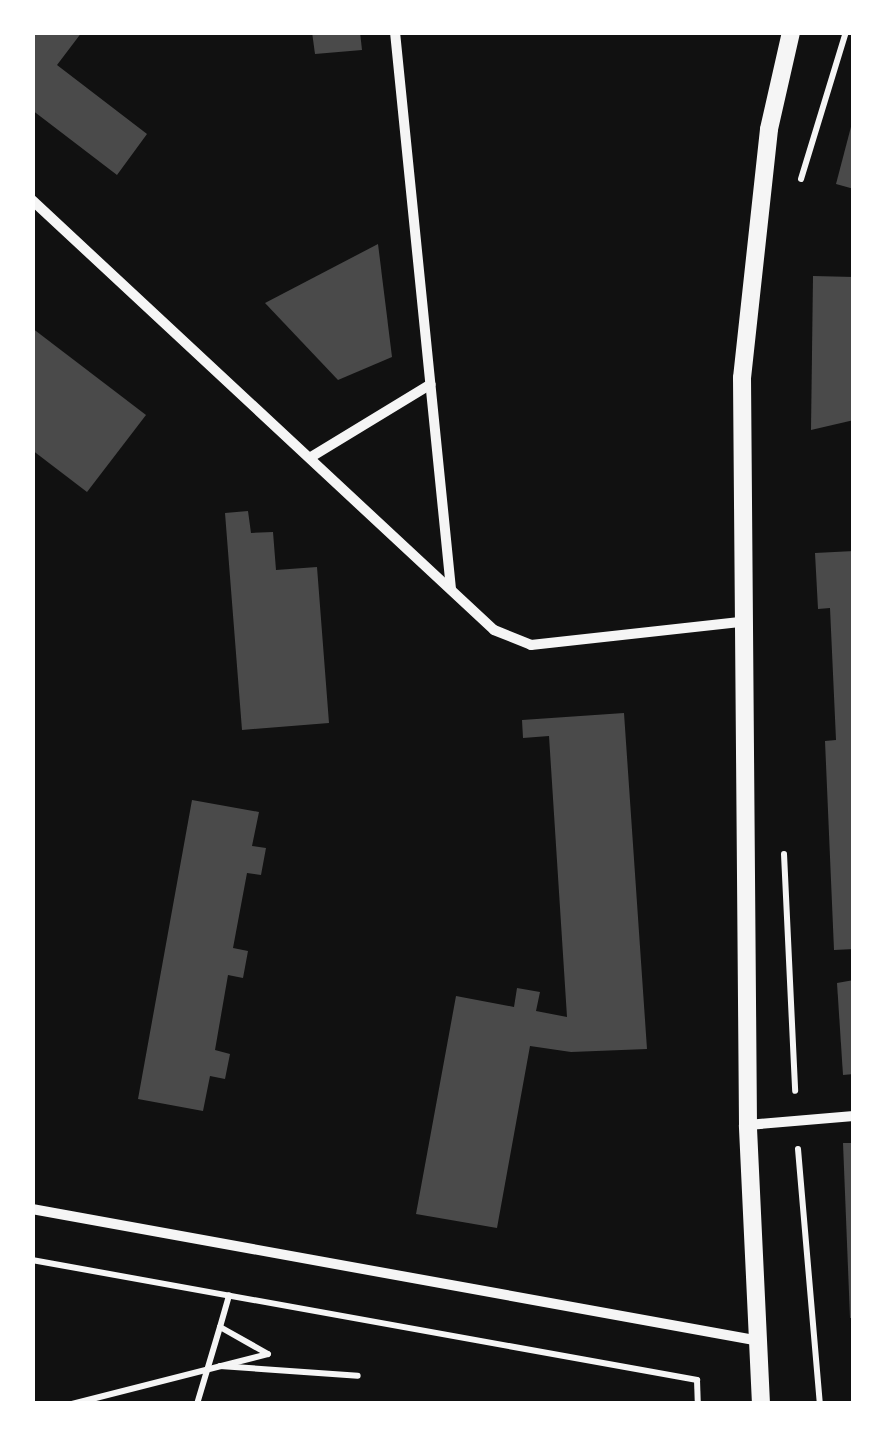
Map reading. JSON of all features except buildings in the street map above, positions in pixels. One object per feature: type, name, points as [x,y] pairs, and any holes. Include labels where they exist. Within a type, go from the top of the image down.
[{"type":"street","points":[[396,32],[451,590]]},
{"type":"street","points":[[762,1404],[754,1340],[748,1125],[740,622],[742,378],[769,129],[790,32]]},
{"type":"street","points":[[32,200],[494,630],[531,644],[740,622]]},
{"type":"street","points":[[312,457],[431,384]]},
{"type":"street","points":[[748,1125],[796,1116],[854,1116]]},
{"type":"street","points":[[32,1209],[754,1340]]},
{"type":"path","points":[[798,186],[846,32]]},
{"type":"path","points":[[783,837],[796,1116],[820,1404]]},
{"type":"path","points":[[32,1260],[697,1380],[698,1404]]},
{"type":"path","points":[[198,1404],[229,1295]]},
{"type":"path","points":[[72,1404],[208,1365],[268,1354],[220,1327]]},
{"type":"path","points":[[208,1365],[358,1376]]}]
